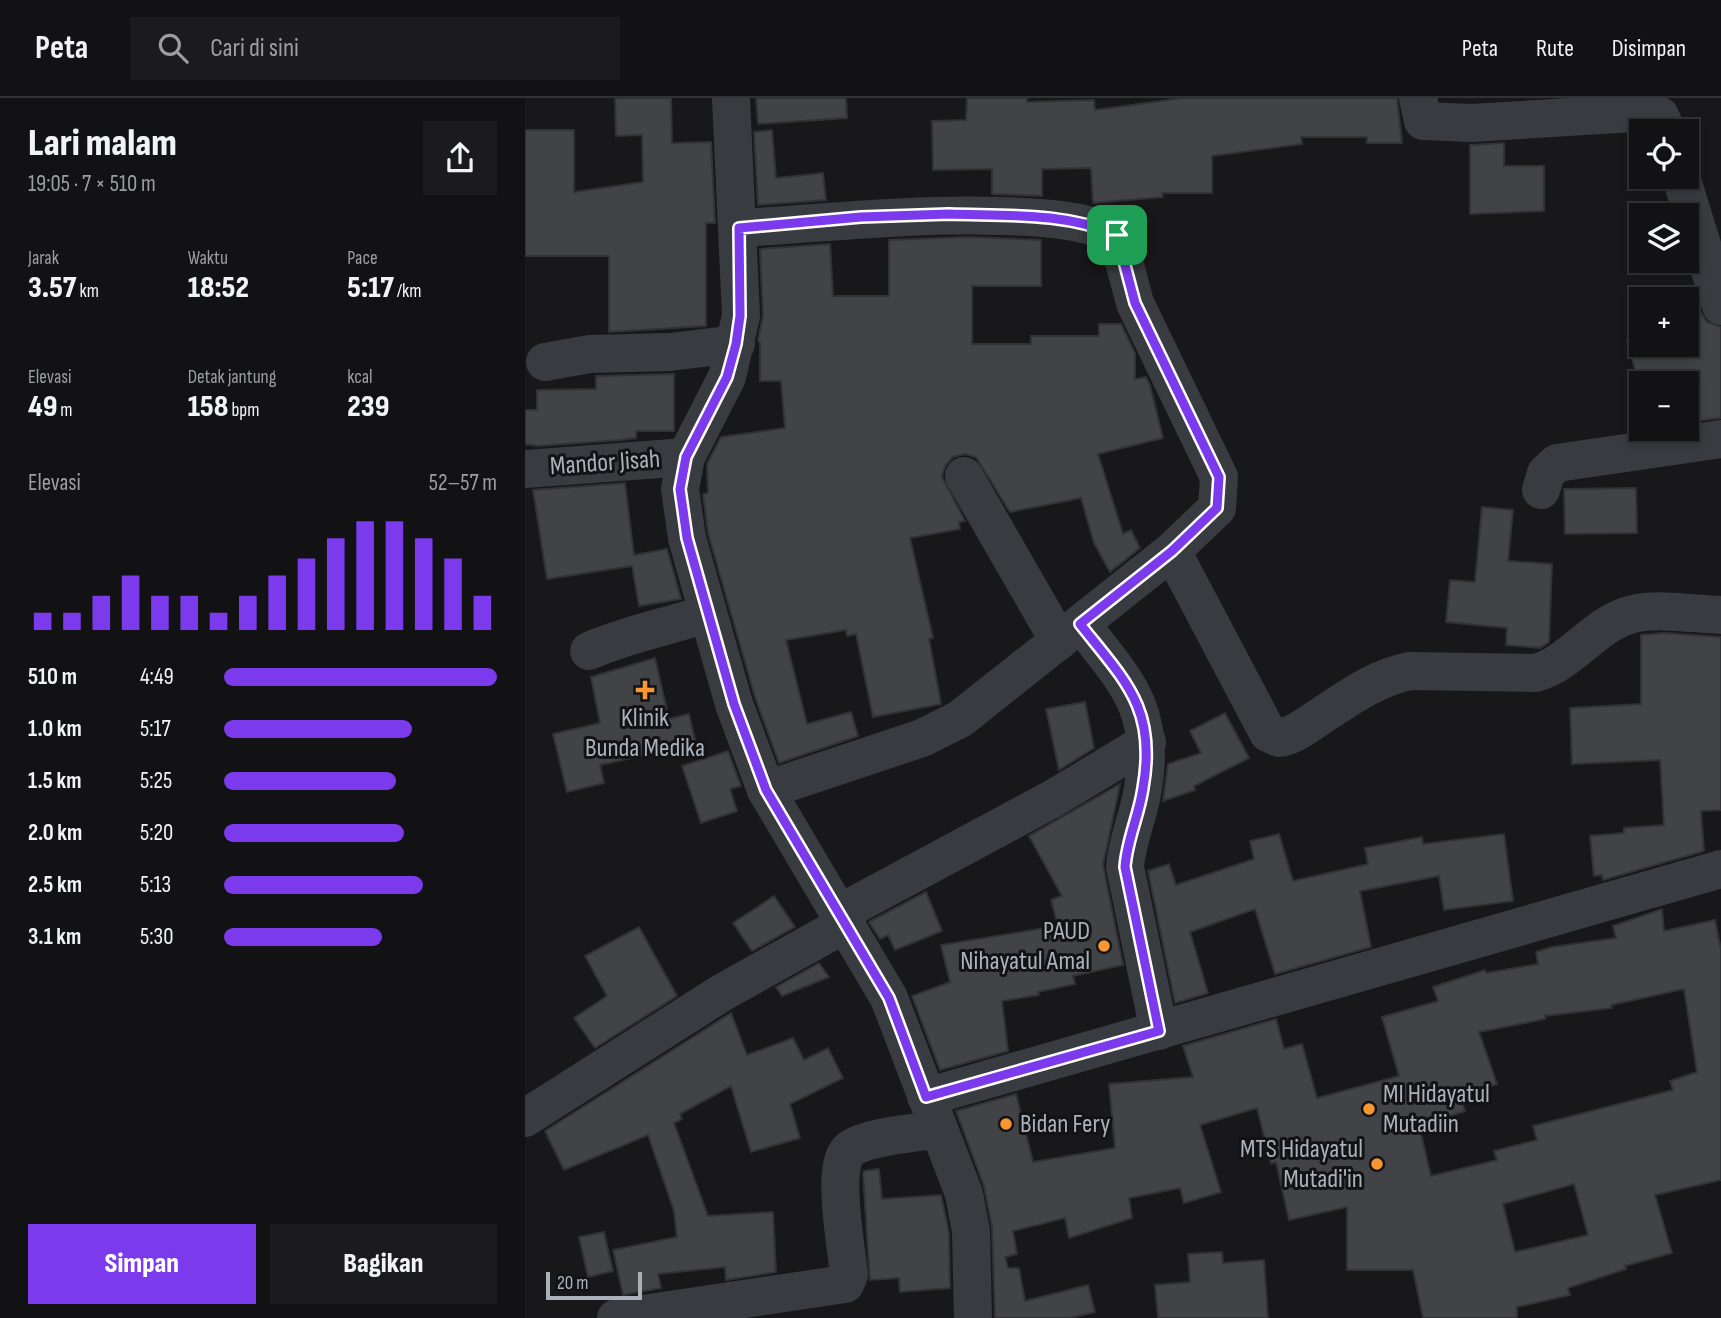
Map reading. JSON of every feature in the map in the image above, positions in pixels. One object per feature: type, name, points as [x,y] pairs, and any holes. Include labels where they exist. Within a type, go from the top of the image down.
[{"type":"street","name":"Mandor Jisah","points":[[730,98],[739,228],[740,316],[727,377],[686,457],[680,489],[687,538],[706,614],[734,704],[766,790],[889,998],[964,1194],[971,1231],[973,1318]]},
{"type":"street","points":[[1418,98],[1423,121],[1472,123],[1650,112],[1661,119]]},
{"type":"street","points":[[1685,189],[1721,306]]},
{"type":"street","points":[[739,228],[861,217],[949,214],[1039,217],[1104,229],[1117,235],[1135,303],[1219,477],[1217,508],[1172,551],[941,730],[766,790]]},
{"type":"street","points":[[545,362],[590,354],[670,352],[736,344]]},
{"type":"street","points":[[1541,490],[1546,473],[1557,463],[1721,439]]},
{"type":"street","name":"Mandor Jisah","points":[[525,469],[686,457]]},
{"type":"street","points":[[964,476],[1070,632],[1127,684],[1143,714],[1147,742],[1143,789],[1126,844],[1125,867],[1159,1031]]},
{"type":"street","points":[[1172,551],[1268,733],[1279,738],[1296,733],[1373,682],[1391,674],[1410,671],[1535,673],[1552,669],[1601,631],[1632,614],[1721,615]]},
{"type":"street","points":[[589,650],[619,638],[658,630],[706,614]]},
{"type":"street","points":[[525,1118],[843,918],[1147,742]]},
{"type":"street","points":[[616,1318],[845,1284],[849,1275],[840,1165],[846,1150],[933,1113],[1159,1031],[1721,869]]},
{"type":"building","points":[[615,98],[671,98],[672,143],[711,142],[715,223],[706,223],[706,326],[609,332],[609,256],[525,256],[525,130],[574,130],[574,192],[643,182],[642,135],[616,136]]},
{"type":"building","points":[[756,98],[846,98],[847,118],[758,124]]},
{"type":"building","points":[[967,98],[1027,98],[1027,102],[1094,100],[1095,110],[1182,98],[1397,98],[1402,143],[1367,143],[1367,137],[1301,137],[1302,144],[1212,156],[1212,193],[1162,193],[1163,197],[1093,203],[1091,168],[1042,169],[1042,196],[992,194],[992,169],[933,170],[932,121],[966,120]]},
{"type":"building","points":[[772,130],[776,178],[823,173],[826,200],[758,205],[754,132]]},
{"type":"building","points":[[1504,143],[1504,166],[1544,166],[1544,211],[1470,214],[1470,145]]},
{"type":"building","points":[[968,237],[1041,240],[1041,286],[972,286],[972,344],[1031,344],[1031,336],[1099,336],[1099,324],[1121,324],[1135,353],[1135,379],[1146,377],[1150,385],[1163,438],[1098,454],[1123,534],[1131,530],[1140,548],[1110,572],[1094,543],[1081,498],[1010,512],[976,457],[965,454],[953,457],[945,466],[942,477],[965,521],[959,522],[960,529],[910,538],[933,638],[929,639],[941,704],[873,717],[856,634],[847,636],[846,630],[786,640],[807,724],[851,712],[858,736],[779,763],[755,697],[708,533],[703,494],[708,493],[707,464],[721,437],[785,428],[781,381],[760,381],[758,341],[763,315],[760,249],[830,244],[833,296],[889,296],[889,240]]},
{"type":"building","points":[[1699,310],[1707,322],[1721,327],[1721,418],[1699,421],[1699,371],[1635,371],[1631,357],[1699,357]]},
{"type":"building","points":[[674,374],[674,431],[636,431],[636,438],[620,440],[537,446],[525,444],[525,410],[537,410],[537,390],[596,389],[596,376]]},
{"type":"building","points":[[625,483],[634,555],[667,549],[681,599],[639,606],[632,566],[547,579],[533,490]]},
{"type":"building","points":[[1636,488],[1637,533],[1565,534],[1564,489]]},
{"type":"building","points":[[1482,507],[1513,510],[1508,561],[1552,564],[1549,642],[1540,648],[1506,645],[1507,628],[1446,622],[1450,580],[1475,582]]},
{"type":"building","points":[[1665,633],[1721,637],[1721,810],[1701,811],[1704,851],[1603,880],[1602,875],[1594,876],[1590,836],[1624,833],[1624,828],[1664,825],[1660,760],[1572,764],[1570,708],[1641,704],[1641,635]]},
{"type":"building","points":[[655,658],[669,719],[689,714],[696,744],[600,765],[604,783],[567,792],[553,734],[600,723],[591,677]]},
{"type":"building","points":[[1085,702],[1094,748],[1059,770],[1046,709]]},
{"type":"building","points":[[1225,713],[1249,758],[1194,786],[1195,790],[1163,801],[1168,764],[1201,753],[1190,731]]},
{"type":"building","points":[[728,751],[741,786],[730,789],[737,811],[701,823],[682,766]]},
{"type":"building","points":[[1120,784],[1103,865],[1123,965],[1073,976],[1075,984],[1038,992],[1039,995],[1002,1001],[1008,1051],[940,1070],[912,996],[950,982],[941,945],[1058,926],[1051,900],[1062,896],[1029,836]]},
{"type":"building","points":[[1279,834],[1293,881],[1368,864],[1365,848],[1422,837],[1423,844],[1504,834],[1513,901],[1444,910],[1439,876],[1360,891],[1371,947],[1275,974],[1255,909],[1190,932],[1208,993],[1175,1003],[1148,871],[1169,864],[1176,885],[1254,859],[1250,841]]},
{"type":"building","points":[[926,892],[942,931],[895,950],[888,935],[880,939],[869,922]]},
{"type":"building","points":[[774,896],[795,927],[752,951],[733,923]]},
{"type":"building","points":[[1662,909],[1664,931],[1715,920],[1721,950],[1721,1180],[1655,1195],[1672,1253],[1625,1266],[1626,1269],[1568,1288],[1570,1295],[1517,1307],[1517,1318],[1423,1318],[1413,1270],[1347,1270],[1347,1207],[1289,1220],[1276,1162],[1271,1164],[1257,1108],[1200,1125],[1221,1192],[1184,1203],[1180,1188],[1129,1198],[1132,1218],[1069,1238],[1065,1218],[1013,1231],[1017,1254],[1005,1257],[1008,1268],[1019,1268],[1025,1301],[1088,1285],[1095,1312],[1071,1318],[995,1318],[992,1227],[984,1186],[956,1111],[1016,1094],[1033,1162],[1115,1148],[1109,1084],[1193,1077],[1183,1046],[1276,1019],[1284,1049],[1302,1044],[1317,1098],[1399,1076],[1382,1017],[1438,1001],[1433,987],[1485,970],[1486,973],[1538,964],[1536,952],[1552,947],[1616,938],[1613,926]],"holes":[[[1684,989],[1697,1072],[1670,1081],[1673,1090],[1533,1126],[1537,1140],[1494,1151],[1497,1160],[1431,1176],[1419,1126],[1465,1111],[1460,1096],[1497,1084],[1479,1032],[1545,1019],[1545,1016],[1612,1008],[1611,1005]],[[1574,1184],[1588,1235],[1515,1252],[1503,1204]]]},
{"type":"building","points":[[639,927],[677,996],[595,1048],[574,1018],[607,996],[585,956]]},
{"type":"building","points":[[819,963],[829,977],[782,996],[776,987]]},
{"type":"building","points":[[731,1013],[747,1055],[793,1038],[804,1060],[828,1048],[843,1078],[790,1104],[800,1138],[751,1152],[731,1086],[680,1114],[682,1119],[674,1123],[708,1216],[773,1212],[776,1272],[726,1280],[725,1267],[658,1274],[661,1288],[623,1295],[613,1250],[677,1237],[674,1211],[648,1135],[564,1170],[545,1131]]},
{"type":"building","points":[[879,1169],[882,1199],[941,1195],[949,1233],[950,1288],[900,1292],[899,1278],[870,1280],[863,1174],[864,1171]]},
{"type":"building","points":[[604,1232],[613,1271],[588,1277],[579,1237]]},
{"type":"building","points":[[1222,1252],[1223,1263],[1264,1260],[1268,1318],[1158,1318],[1155,1285],[1190,1282],[1188,1254]]},
{"type":"place","name":"Klinik Bunda Medika","points":[[645,690]]},
{"type":"place","name":"PAUD Nihayatul Amal","points":[[1104,946]]},
{"type":"place","name":"MI Hidayatul Mutadiin","points":[[1369,1109]]},
{"type":"place","name":"Bidan Fery","points":[[1006,1124]]},
{"type":"place","name":"MTS Hidayatul Mutadi'in","points":[[1377,1164]]},
{"type":"route","points":[[949,214],[1039,217],[1104,229],[1117,235],[1135,303],[1219,477],[1220,497],[1217,508],[1172,551],[1080,624],[1127,684],[1143,714],[1147,742],[1143,789],[1126,844],[1125,867],[1159,1031],[926,1097],[889,998],[766,790],[734,704],[706,614],[687,538],[680,489],[686,457],[727,377],[736,344],[740,316],[739,228],[861,217],[949,214]]}]
